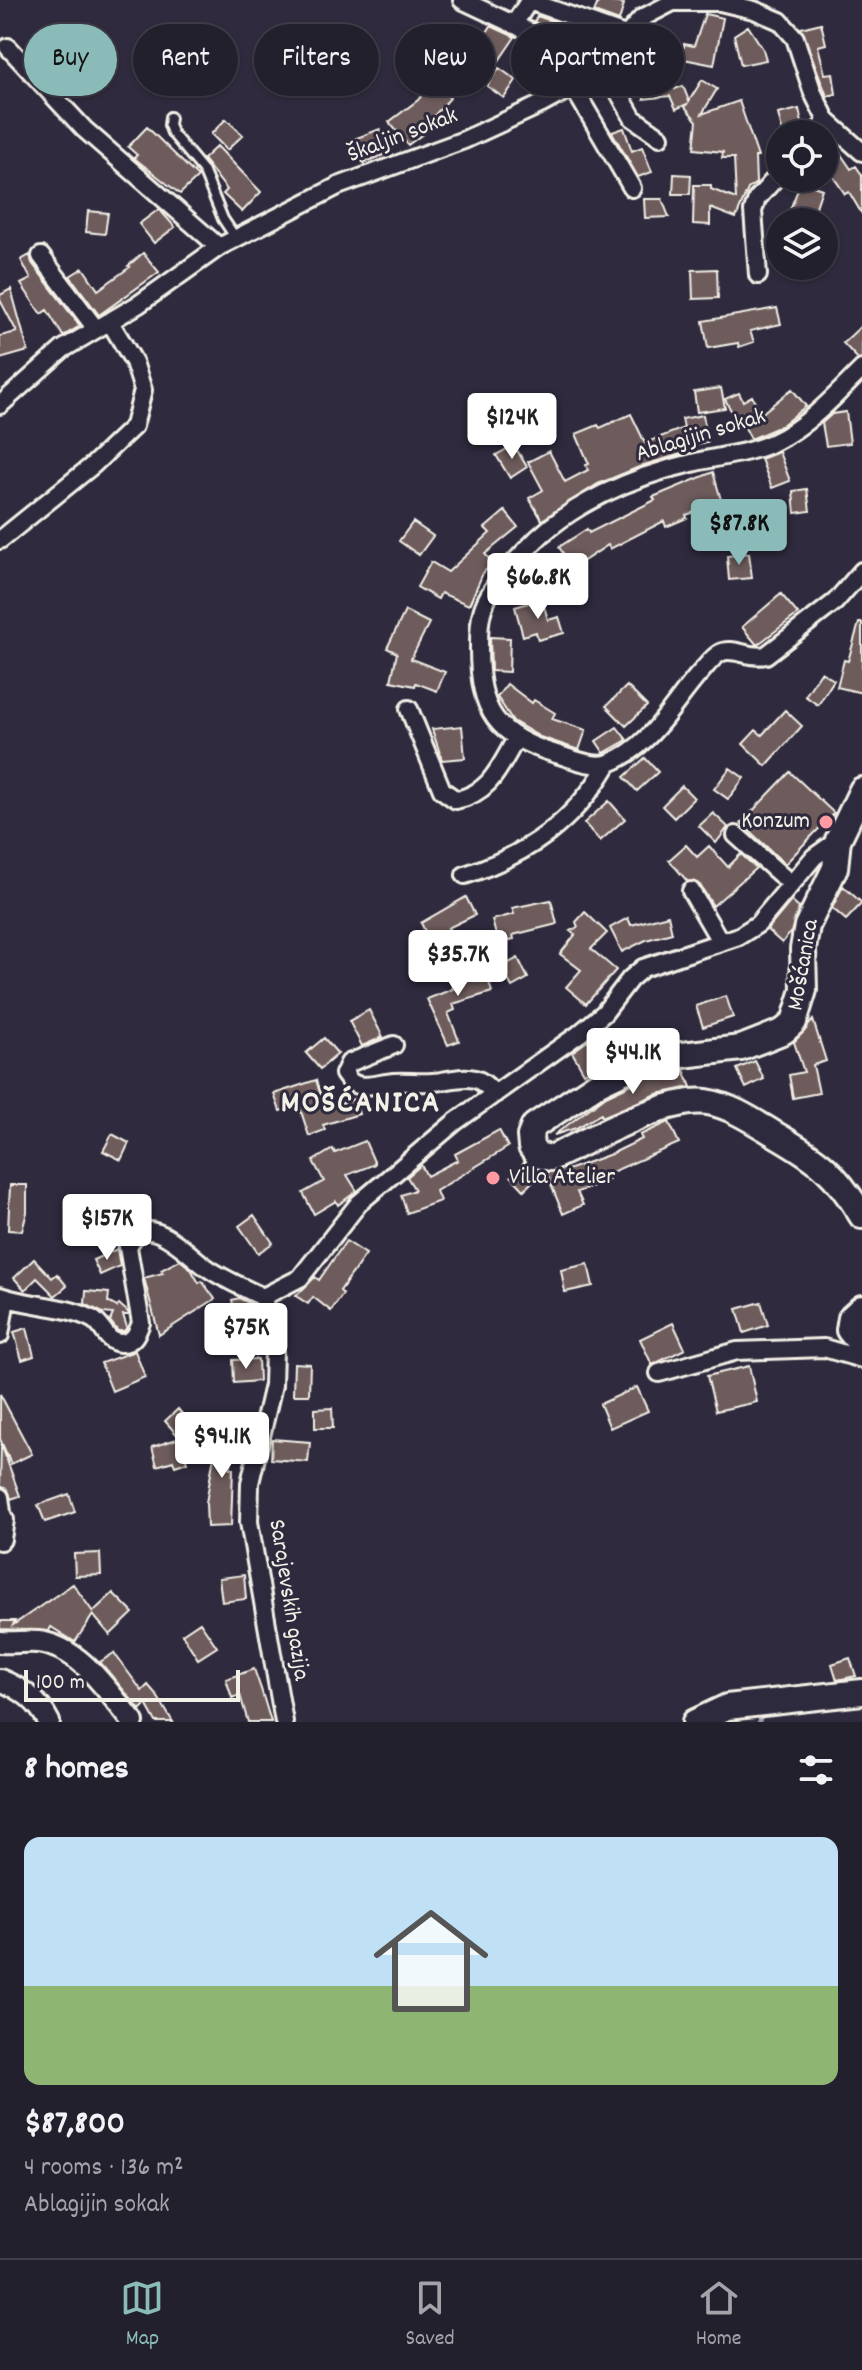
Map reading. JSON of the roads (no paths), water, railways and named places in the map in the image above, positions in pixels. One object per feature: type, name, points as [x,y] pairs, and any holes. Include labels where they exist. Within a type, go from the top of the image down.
[{"type":"main road","points":[[838,840],[862,790]]},
{"type":"main road","name":"Mošćanica","points":[[838,840],[835,868],[807,926],[803,949],[804,990],[794,1022],[784,1031],[741,1048],[649,1059],[599,1083],[540,1119],[530,1136],[531,1147],[537,1155],[551,1158],[660,1109],[703,1101],[723,1106],[814,1156],[835,1175],[862,1216]]},
{"type":"main road","points":[[862,1308],[851,1318],[849,1330],[862,1346]]},
{"type":"main road","points":[[695,1722],[727,1707],[862,1692]]},
{"type":"street","points":[[462,0],[514,24],[529,1],[596,24]]},
{"type":"street","points":[[642,18],[647,0]]},
{"type":"street","name":"Škaljin sokak","points":[[637,24],[642,18],[673,2],[720,2],[754,10],[780,21],[795,38],[813,93],[826,120]]},
{"type":"street","points":[[8,47],[84,129],[219,247]]},
{"type":"street","name":"Škaljin sokak","points":[[0,405],[63,349],[193,268],[235,237],[338,186],[464,140],[554,96]]},
{"type":"street","points":[[578,96],[632,188]]},
{"type":"street","points":[[621,96],[633,118],[660,137]]},
{"type":"street","name":"Škaljin sokak","points":[[838,131],[862,152]]},
{"type":"street","points":[[758,275],[753,211],[757,199],[766,189]]},
{"type":"street","points":[[0,540],[93,465],[134,426],[143,390],[134,362],[41,256]]},
{"type":"street","name":"Ablagijin sokak","points":[[608,764],[595,764],[516,739],[487,708],[479,664],[479,626],[484,604],[492,590],[528,547],[559,520],[628,483],[674,467],[773,442],[798,428],[831,402],[862,369]]},
{"type":"street","points":[[465,875],[516,856],[558,827],[594,789],[608,764],[645,741],[691,683],[721,652],[731,651],[755,658],[766,655],[835,602],[862,571]]},
{"type":"street","points":[[409,709],[442,790],[456,800],[474,797],[489,785],[516,739]]},
{"type":"street","points":[[736,835],[791,884]]},
{"type":"street","points":[[0,1335],[3,1297],[83,1316],[100,1324],[112,1340],[121,1344],[129,1341],[137,1335],[141,1323],[128,1247],[131,1239],[143,1232],[157,1232],[174,1239],[206,1268],[263,1297],[300,1278],[359,1203],[414,1154],[604,1013],[630,979],[643,968],[739,936],[758,924],[814,857],[838,840]]},
{"type":"street","points":[[691,891],[720,941]]},
{"type":"street","points":[[394,1045],[349,1063],[344,1074],[347,1079],[367,1087],[395,1082],[434,1083],[465,1078],[482,1082],[495,1094]]},
{"type":"street","name":"Sarajevskih gazija","points":[[263,1297],[274,1351],[273,1385],[250,1483],[249,1522],[284,1722]]},
{"type":"street","points":[[659,1373],[737,1351],[824,1348],[862,1359]]},
{"type":"street","points":[[0,1497],[1,1527]]},
{"type":"street","points":[[0,1642],[38,1642],[68,1652],[85,1666],[133,1722]]},
{"type":"street","points":[[0,1680],[20,1688],[34,1699],[49,1722]]},
{"type":"lane","points":[[170,117],[172,133],[203,170],[223,219],[235,237]]},
{"type":"waterway","points":[[759,1722],[763,1712]]},
{"type":"place","name":"Konzum","points":[[826,822]]},
{"type":"place","name":"Villa Atelier","points":[[493,1178]]},
{"type":"district","name":"MOŠĆANICA","points":[[361,1105]]}]
